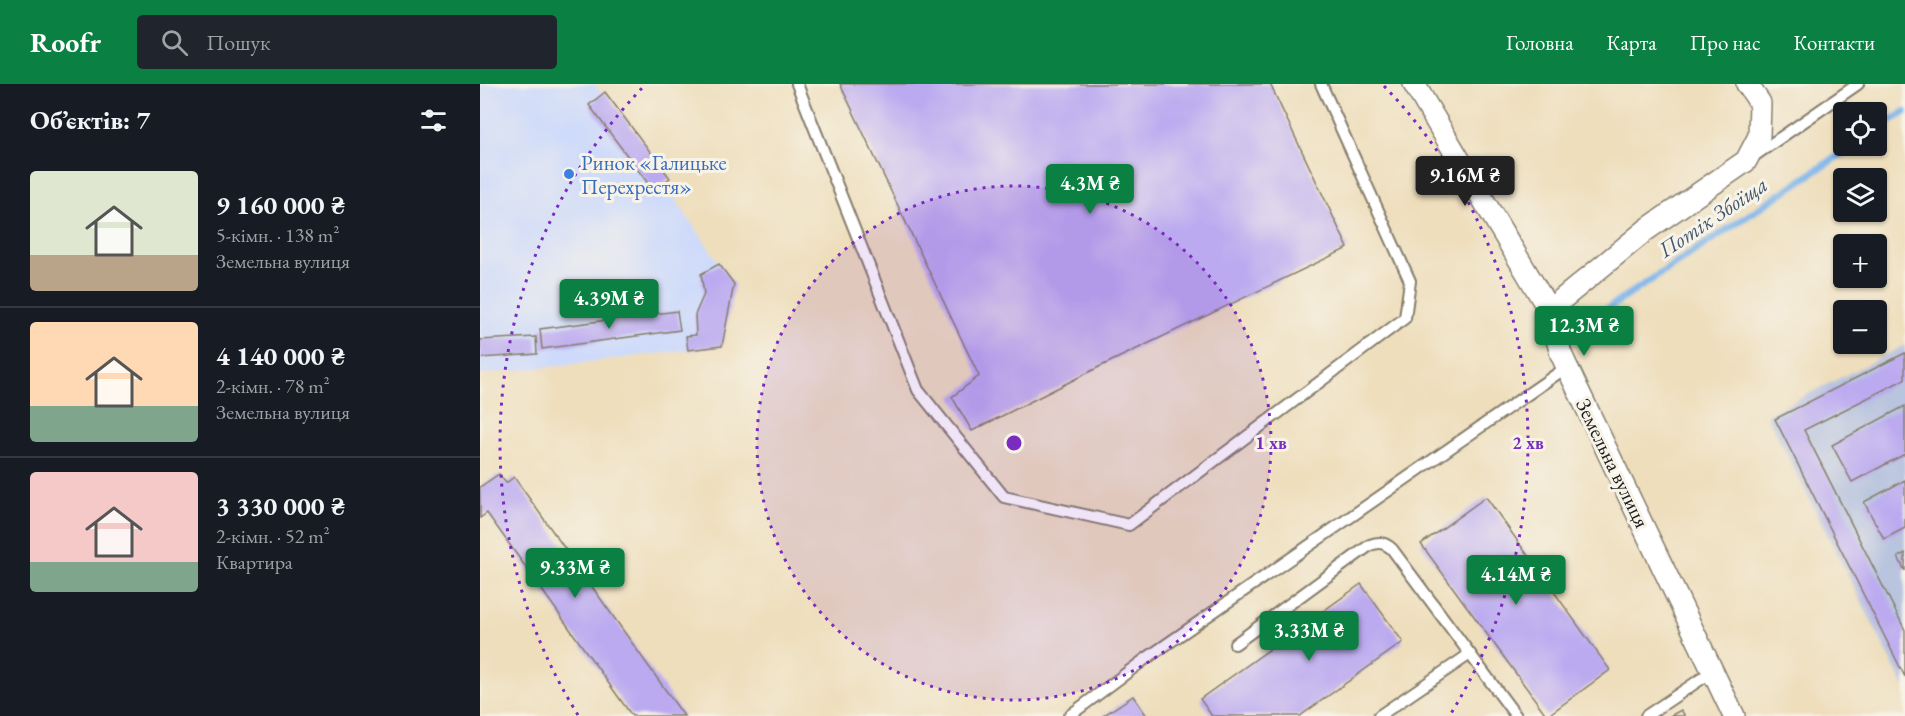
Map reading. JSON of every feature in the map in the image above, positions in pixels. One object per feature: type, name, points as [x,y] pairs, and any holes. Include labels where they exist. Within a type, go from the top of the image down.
[{"type":"street","name":"Земельна вулиця","points":[[1414,84],[1549,310],[1561,354],[1734,716]]},
{"type":"street","points":[[1549,310],[1646,230],[1746,161],[1759,136],[1760,103],[1747,84]]},
{"type":"lane","points":[[797,84],[918,390],[1004,497],[1130,525],[1405,318],[1410,281],[1322,84]]},
{"type":"lane","points":[[1746,161],[1858,84]]},
{"type":"lane","points":[[1069,716],[1144,660],[1567,367]]},
{"type":"lane","points":[[1235,644],[1370,545],[1377,542],[1386,543],[1516,716]]},
{"type":"lane","points":[[1379,716],[1470,654]]},
{"type":"lane","points":[[1646,716],[1713,671]]},
{"type":"shaded area","name":"Ринок «Галицьке Перехрестя»","points":[[480,84],[595,84],[734,284],[722,346],[480,375]]},
{"type":"shaded area","points":[[1905,345],[1905,688],[1767,415]]},
{"type":"building","points":[[840,84],[1270,84],[1348,248],[1097,368],[972,431],[952,397],[979,376]]},
{"type":"building","points":[[605,92],[670,178],[653,190],[589,105]]},
{"type":"building","points":[[719,264],[734,284],[722,346],[688,350],[686,336],[696,335],[695,315],[704,294],[701,274]]},
{"type":"building","points":[[677,311],[680,330],[542,349],[540,329]]},
{"type":"building","points":[[536,337],[537,354],[480,358],[480,340]]},
{"type":"building","points":[[1905,353],[1905,379],[1804,430],[1905,630],[1905,677],[1775,419]]},
{"type":"building","points":[[1905,406],[1905,454],[1852,482],[1832,445]]},
{"type":"building","points":[[499,474],[506,483],[514,477],[684,716],[632,716],[487,513],[480,518],[480,487]]},
{"type":"building","points":[[1905,480],[1905,528],[1884,539],[1864,502]]},
{"type":"building","points":[[1486,497],[1610,670],[1547,716],[1421,544]]},
{"type":"building","points":[[1905,553],[1905,571],[1898,557]]},
{"type":"building","points":[[1361,584],[1403,642],[1300,716],[1212,716],[1200,699]]},
{"type":"building","points":[[1133,696],[1147,716],[1103,716]]},
{"type":"building","points":[[1681,710],[1685,716],[1670,716]]},
{"type":"waterway","name":"Потік Збоїща","points":[[1887,123],[1905,112]]},
{"type":"waterway","name":"Потік Збоїща","points":[[1592,319],[1838,156]]},
{"type":"place","name":"Ринок «Галицьке Перехрестя»","points":[[569,174]]}]
